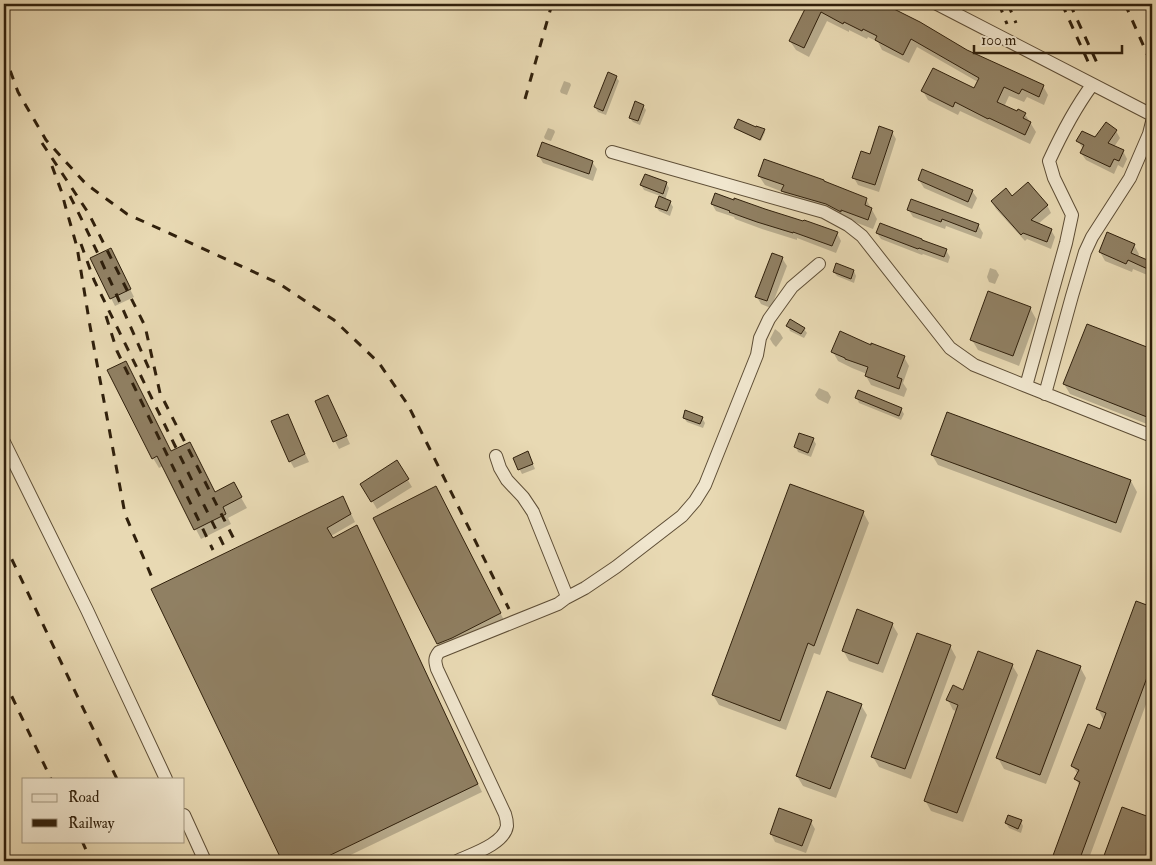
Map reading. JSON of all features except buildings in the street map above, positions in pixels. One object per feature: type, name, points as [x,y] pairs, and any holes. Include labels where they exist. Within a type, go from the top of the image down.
[{"type":"lane","points":[[937,4],[1152,115]]},
{"type":"lane","points":[[1026,386],[1072,215],[1054,178],[1049,161],[1055,147],[1092,85]]},
{"type":"lane","points":[[1045,394],[1085,252],[1092,237],[1130,178],[1152,122]]},
{"type":"lane","points":[[612,152],[824,212],[862,236],[950,348],[974,365],[1152,436]]},
{"type":"lane","points":[[1065,246],[1085,252]]},
{"type":"lane","points":[[457,861],[493,844],[501,838],[507,826],[506,814],[437,670],[436,656],[439,652],[558,604],[616,567],[682,516],[695,501],[704,485],[757,355],[760,338],[769,319],[792,287],[819,264]]},
{"type":"lane","points":[[4,442],[87,610],[166,778]]},
{"type":"lane","points":[[496,456],[507,480],[533,512],[566,598]]},
{"type":"lane","points":[[185,818],[205,861]]},
{"type":"railway","points":[[525,99],[552,4]]},
{"type":"railway","points":[[999,4],[1007,24]]},
{"type":"railway","points":[[1008,4],[1016,23]]},
{"type":"railway","points":[[1062,4],[1090,66]]},
{"type":"railway","points":[[1070,4],[1098,65]]},
{"type":"railway","points":[[1125,4],[1152,65]]},
{"type":"railway","points":[[4,54],[18,92],[46,140],[86,184],[127,214],[278,283],[334,320],[379,363],[408,405],[509,609]]},
{"type":"railway","points":[[42,143],[89,214],[145,326],[160,393],[236,543]]},
{"type":"railway","points":[[52,166],[62,193],[77,247],[125,514],[153,580]]},
{"type":"railway","points":[[70,196],[150,371]]},
{"type":"railway","points":[[81,244],[94,280],[224,546]]},
{"type":"railway","points":[[106,316],[117,351],[213,550]]},
{"type":"railway","points":[[4,543],[117,778]]},
{"type":"railway","points":[[4,680],[51,778]]},
{"type":"railway","points":[[82,842],[91,861]]}]
